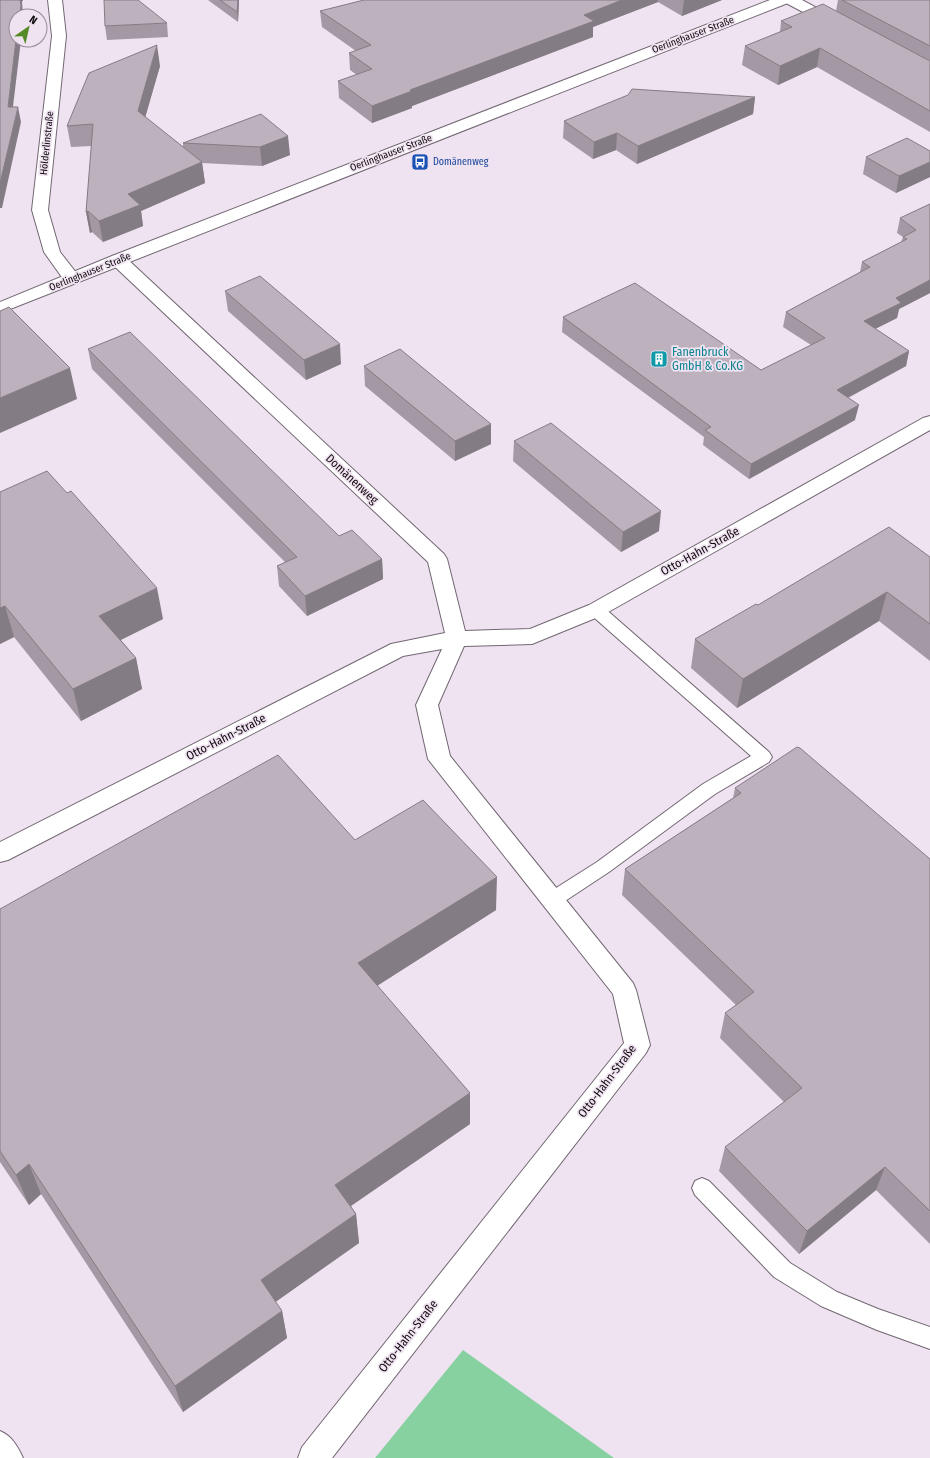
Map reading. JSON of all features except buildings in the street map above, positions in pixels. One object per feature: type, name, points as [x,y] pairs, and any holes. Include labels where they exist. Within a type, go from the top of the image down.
[{"type":"street","name":"Hölderlinstraße","points":[[55,0],[59,36],[40,210],[52,252],[72,279]]},
{"type":"street","name":"Oerlinghauser Straße","points":[[0,308],[118,260],[783,0]]},
{"type":"street","points":[[791,0],[847,30]]},
{"type":"street","name":"Domänenweg","points":[[118,260],[437,559],[457,639]]},
{"type":"street","name":"Otto-Hahn-Straße","points":[[0,853],[398,649],[457,639],[532,636],[596,610],[930,422]]},
{"type":"street","name":"Otto-Hahn-Straße","points":[[313,1458],[637,1045],[624,990],[439,759],[427,705],[457,639]]},
{"type":"lane","points":[[552,900],[603,867],[709,789],[771,760],[596,610]]},
{"type":"lane","points":[[702,1188],[782,1270],[829,1299],[877,1319],[930,1338]]},
{"type":"lane","points":[[0,1443],[11,1458]]},
{"type":"green space","points":[[463,1350],[614,1458],[375,1458]]},
{"type":"place","name":"Domänenweg","points":[[420,162]]},
{"type":"place","name":"Fanenbruck GmbH & Co.KG","points":[[659,359]]}]
